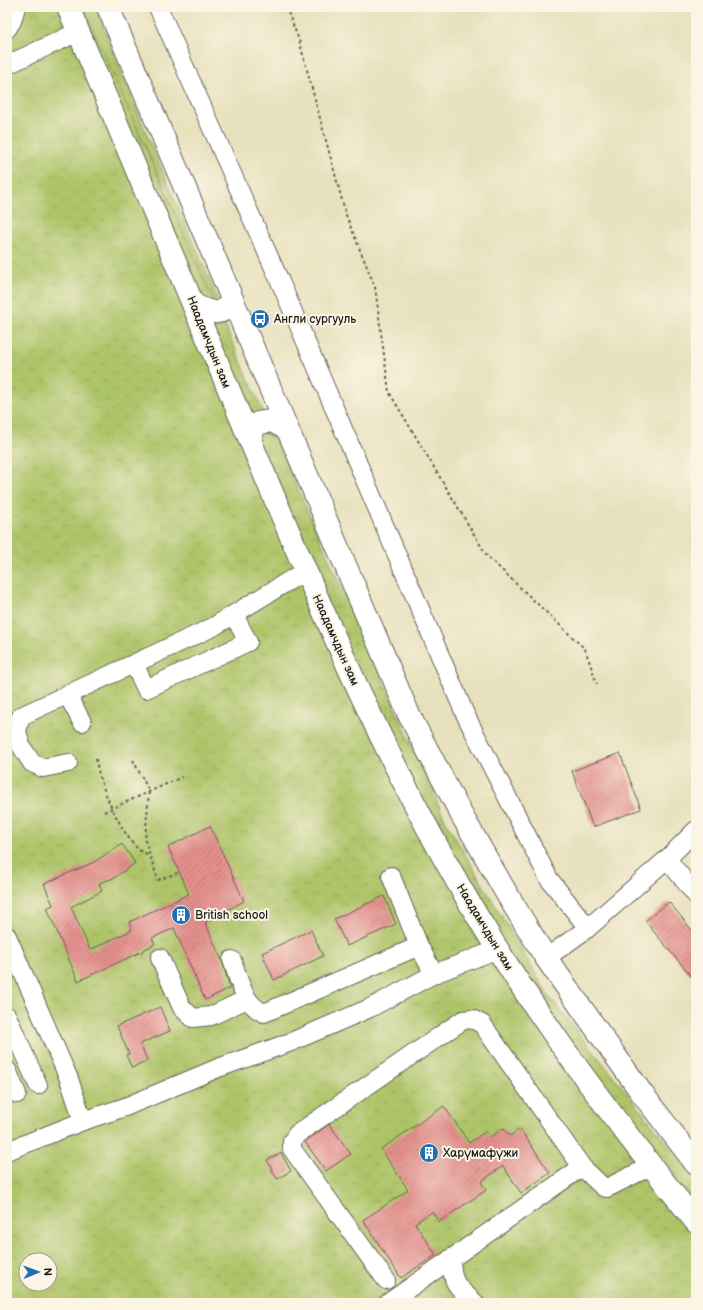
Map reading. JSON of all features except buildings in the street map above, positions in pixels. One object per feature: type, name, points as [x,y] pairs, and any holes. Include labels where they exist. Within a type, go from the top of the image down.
[{"type":"highway","name":"Наадамчдын зам","points":[[68,7],[305,571],[377,732],[427,829],[526,994],[609,1112],[696,1222]]},
{"type":"highway","points":[[108,7],[231,300],[409,715],[461,814],[508,896],[546,958],[641,1092],[696,1164]]},
{"type":"highway","points":[[193,304],[207,311],[218,312],[228,306],[231,300]]},
{"type":"highway","points":[[250,442],[254,427],[258,423],[272,421],[287,429]]},
{"type":"street","points":[[7,29],[12,21],[16,7]]},
{"type":"street","points":[[158,7],[282,286],[465,714],[549,879],[588,928]]},
{"type":"street","points":[[7,65],[78,32]]},
{"type":"street","points":[[68,763],[43,768],[32,763],[21,746],[17,731],[21,716],[213,627],[305,571]]},
{"type":"street","points":[[134,664],[146,689],[248,642],[234,615]]},
{"type":"street","points":[[67,694],[82,722]]},
{"type":"street","points":[[546,958],[588,928],[694,836]]},
{"type":"street","points":[[666,859],[696,895]]},
{"type":"street","points":[[390,876],[420,946],[434,974]]},
{"type":"street","points":[[7,936],[13,964],[69,1079],[83,1121]]},
{"type":"street","points":[[232,960],[247,999],[257,1010],[264,1013],[420,946]]},
{"type":"street","points":[[7,1151],[83,1121],[125,1107],[218,1068],[298,1039],[370,1008],[434,974],[498,949]]},
{"type":"street","points":[[160,958],[182,1008],[193,1018],[211,1016],[247,999]]},
{"type":"street","points":[[7,1016],[38,1085]]},
{"type":"street","points":[[386,1280],[292,1149],[292,1141],[297,1134],[463,1020],[472,1018],[482,1024],[582,1167],[603,1187],[607,1188],[651,1166]]},
{"type":"street","points":[[7,1070],[17,1094]]},
{"type":"street","points":[[388,1303],[450,1258],[582,1167]]},
{"type":"street","points":[[450,1258],[453,1279],[456,1286],[475,1303]]},
{"type":"path","points":[[286,7],[299,40],[346,214],[375,287],[389,392],[487,556],[585,649],[597,684]]},
{"type":"path","points":[[96,760],[98,771],[112,808],[139,850],[150,856]]},
{"type":"path","points":[[134,760],[149,791],[145,840],[158,880],[180,872]]},
{"type":"path","points":[[104,812],[182,777]]},
{"type":"green space","points":[[7,7],[83,7],[446,822],[548,995],[696,1179],[696,1303],[7,1303]]},
{"type":"green space","points":[[80,7],[95,7],[150,143],[220,304],[215,306],[145,145],[101,56]]},
{"type":"place","name":"Англи сургууль","points":[[260,319]]},
{"type":"place","name":"British school","points":[[181,915]]},
{"type":"place","name":"Харүмафүжи","points":[[429,1153]]}]
